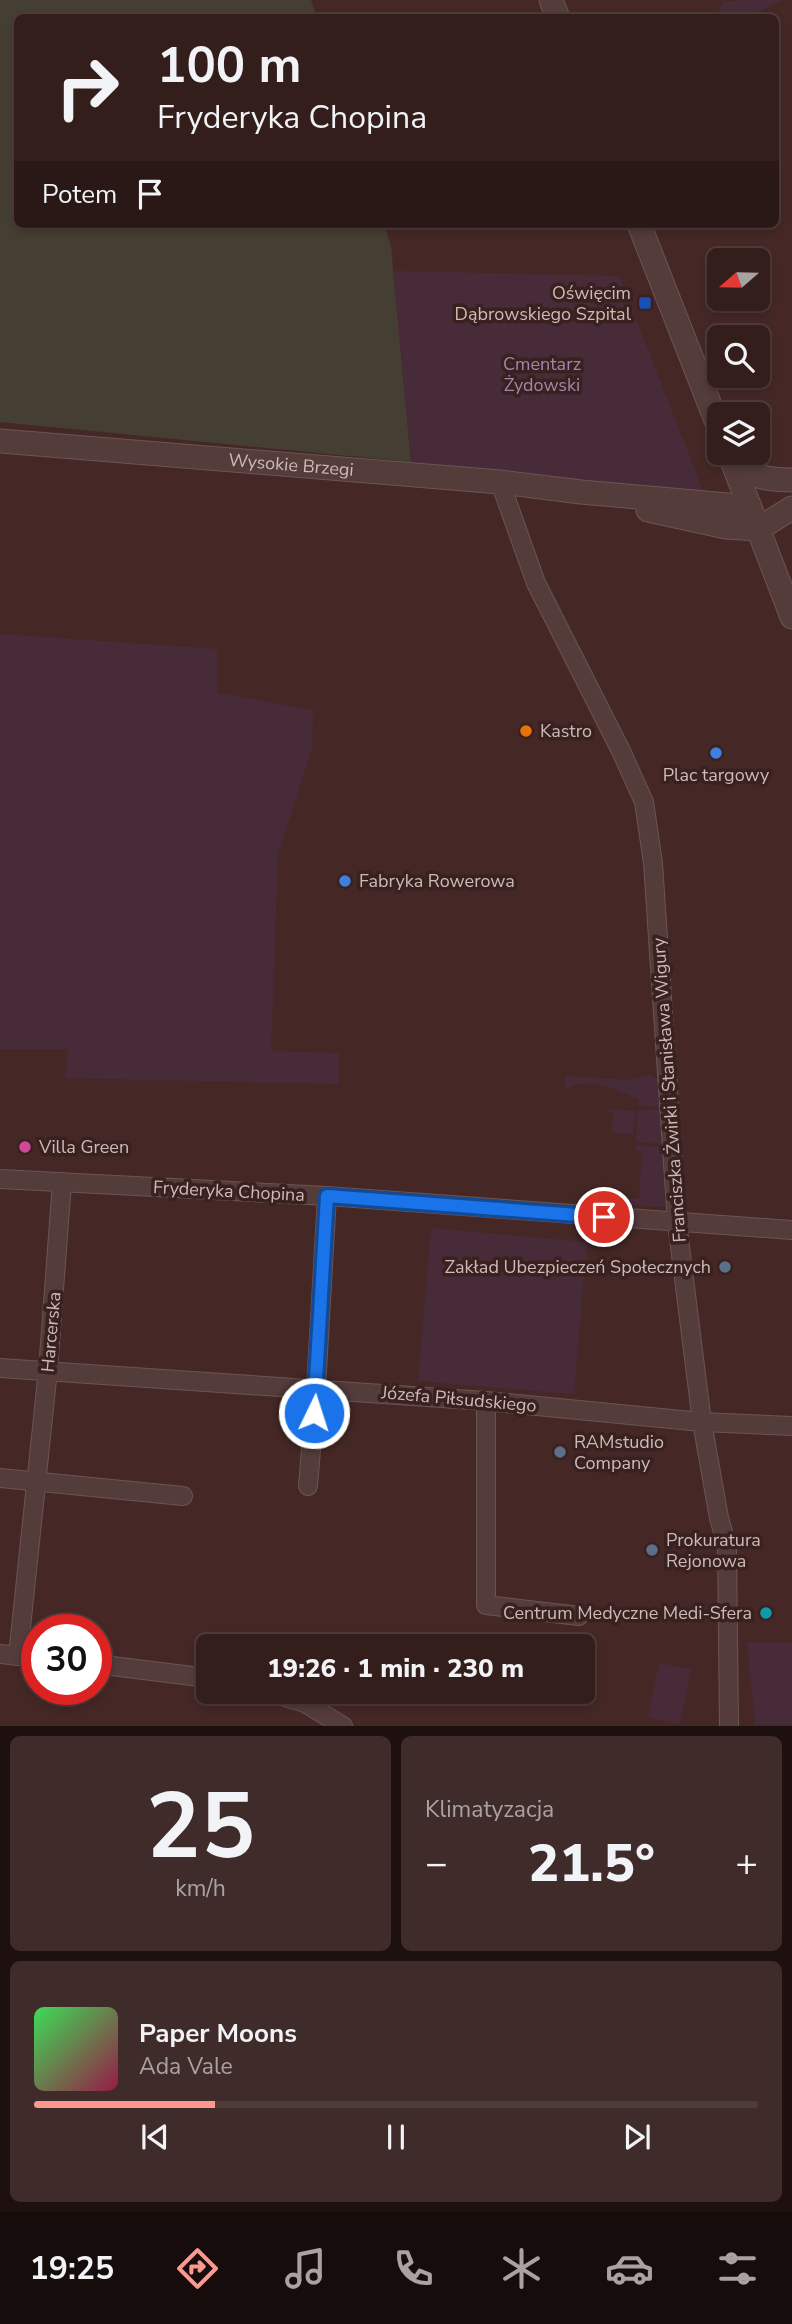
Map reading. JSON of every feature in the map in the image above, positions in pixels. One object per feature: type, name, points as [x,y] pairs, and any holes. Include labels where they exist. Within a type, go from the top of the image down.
[{"type":"street","points":[[641,228],[709,402]]},
{"type":"street","name":"Wysokie Brzegi","points":[[0,441],[500,482],[750,507]]},
{"type":"street","points":[[734,465],[792,617]]},
{"type":"street","points":[[741,465],[753,475],[767,480],[792,482]]},
{"type":"street","name":"Franciszka Żwirki i Stanisława Wigury","points":[[500,482],[536,583],[644,802],[657,913],[677,1223],[702,1422],[719,1518],[727,1546],[729,1726]]},
{"type":"street","points":[[750,507],[792,482]]},
{"type":"street","name":"Wysokie Brzegi","points":[[581,492],[663,514],[726,527],[758,529]]},
{"type":"street","points":[[758,529],[792,508]]},
{"type":"street","name":"Fryderyka Chopina","points":[[0,1179],[327,1196],[792,1230]]},
{"type":"street","name":"Harcerska","points":[[9,1655],[36,1481],[48,1370],[62,1182]]},
{"type":"street","points":[[308,1486],[327,1196]]},
{"type":"street","name":"Józefa Piłsudskiego","points":[[0,1368],[486,1401],[702,1422],[792,1426]]},
{"type":"street","points":[[486,1401],[486,1605],[579,1616]]},
{"type":"street","points":[[0,1478],[183,1496]]},
{"type":"street","points":[[112,1666],[196,1676]]},
{"type":"street","points":[[307,1704],[343,1726]]},
{"type":"shaded area","points":[[0,0],[311,0],[316,14],[14,14],[14,228],[385,228],[391,246],[411,462],[0,422]]},
{"type":"green space","points":[[783,0],[753,14],[717,14],[723,2]]},
{"type":"green space","name":"Cmentarz Żydowski","points":[[393,271],[619,276],[704,493],[411,462]]},
{"type":"green space","points":[[0,634],[217,649],[218,693],[313,710],[312,749],[278,854],[271,1051],[339,1053],[338,1084],[65,1078],[68,1049],[0,1049]]},
{"type":"green space","points":[[648,1075],[659,1079],[661,1107],[638,1106],[639,1099],[591,1083],[565,1090],[566,1076],[630,1080]]},
{"type":"green space","points":[[607,1109],[635,1111],[633,1134],[612,1133],[613,1112]]},
{"type":"green space","points":[[638,1110],[661,1110],[662,1144],[636,1142]]},
{"type":"green space","points":[[636,1145],[662,1147],[665,1206],[626,1205],[627,1198],[639,1199],[642,1152],[635,1151]]},
{"type":"green space","points":[[431,1228],[587,1242],[574,1394],[418,1381]]},
{"type":"green space","points":[[747,1642],[792,1643],[792,1725],[755,1725]]},
{"type":"green space","points":[[659,1663],[691,1669],[680,1724],[648,1717]]},
{"type":"place","name":"Oświęcim Dąbrowskiego Szpital","points":[[645,303]]},
{"type":"place","name":"Kastro","points":[[526,731]]},
{"type":"place","name":"Plac targowy","points":[[716,753]]},
{"type":"place","name":"Fabryka Rowerowa","points":[[345,881]]},
{"type":"place","name":"Villa Green","points":[[25,1147]]},
{"type":"place","name":"Zakład Ubezpieczeń Społecznych","points":[[725,1267]]},
{"type":"place","name":"RAMstudio Company","points":[[560,1452]]},
{"type":"place","name":"Prokuratura Rejonowa","points":[[652,1550]]},
{"type":"place","name":"Centrum Medyczne Medi-Sfera","points":[[766,1613]]},
{"type":"route","points":[[314,1413],[327,1196],[604,1217]]}]
